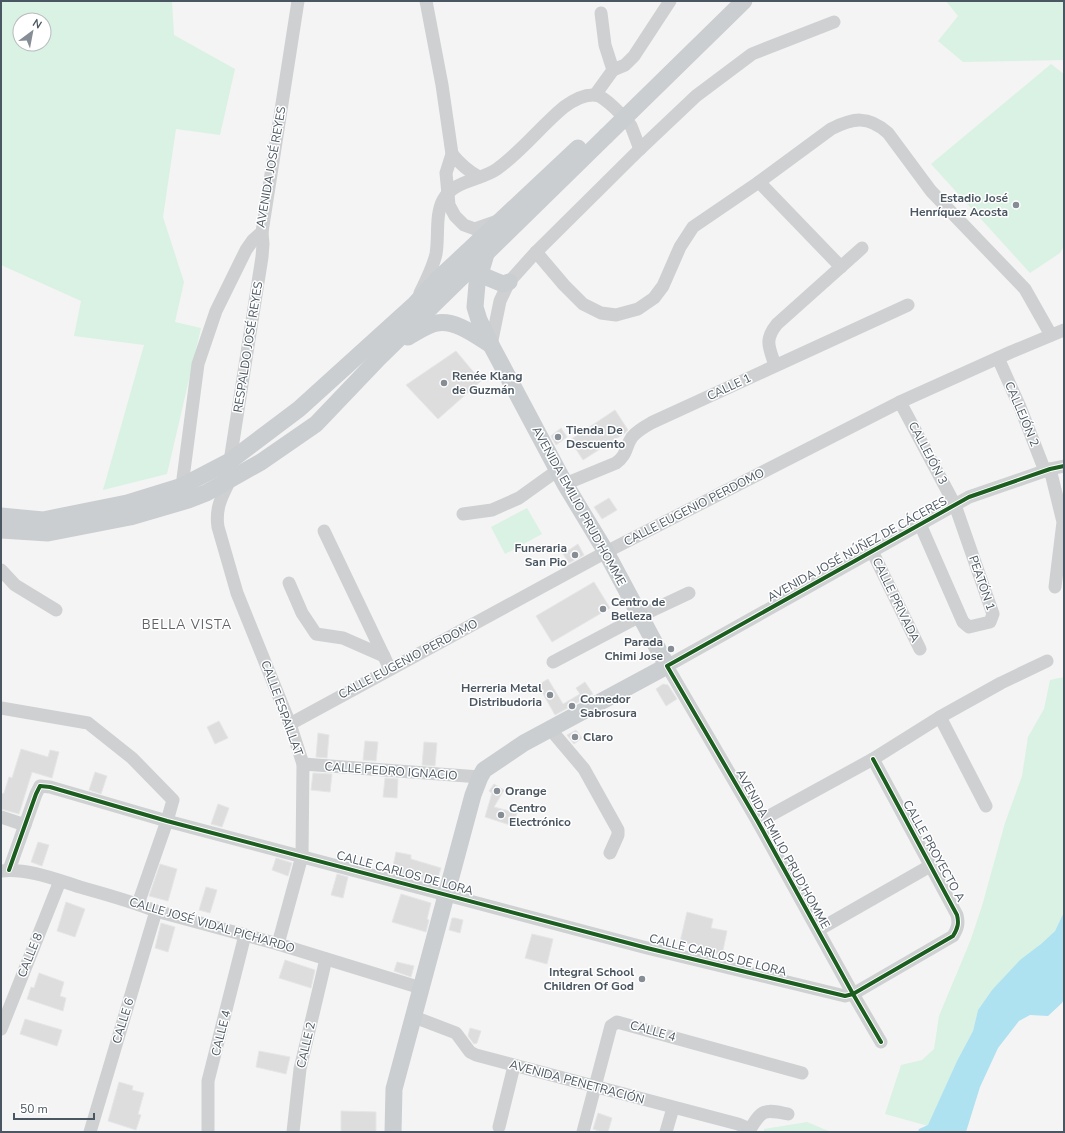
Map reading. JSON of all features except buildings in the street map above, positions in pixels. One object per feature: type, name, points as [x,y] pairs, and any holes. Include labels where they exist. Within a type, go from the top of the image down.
[{"type":"main road","points":[[1,530],[48,533],[130,517],[188,500],[206,493],[230,480],[286,446],[316,424],[379,358],[486,254],[729,1]]},
{"type":"main road","points":[[1,516],[43,520],[127,503],[182,486],[230,461],[300,409],[415,304],[437,280],[499,221],[602,133],[744,1]]},
{"type":"main road","name":"AVENIDA EMILIO PRUD'HOMME","points":[[486,254],[479,274],[475,307],[479,320],[562,477],[606,552],[667,666]]},
{"type":"main road","points":[[479,274],[503,284],[509,282]]},
{"type":"main road","points":[[379,358],[409,337],[437,323],[453,323],[491,345]]},
{"type":"main road","name":"AVENIDA JOSÉ NÚÑEZ DE CÁCERES","points":[[393,1132],[394,1089],[473,795],[484,770],[524,743],[552,730],[667,666]]},
{"type":"street","name":"AVENIDA JOSÉ REYES","points":[[182,486],[198,364],[216,311],[246,250],[262,232],[298,1]]},
{"type":"street","points":[[426,1],[442,85],[452,154],[446,173],[449,205],[455,216],[464,225],[475,230],[499,221]]},
{"type":"street","points":[[595,95],[613,70],[625,65],[634,56],[670,1]]},
{"type":"street","points":[[601,13],[605,44],[613,70]]},
{"type":"street","points":[[491,345],[500,301],[509,282],[536,252],[696,96],[752,54],[834,22]]},
{"type":"street","points":[[415,304],[427,278],[435,255],[438,238],[439,212],[442,201],[448,193],[456,187],[496,170],[512,157],[565,106],[578,98],[595,95],[610,103],[630,126],[640,149]]},
{"type":"street","points":[[536,252],[564,285],[583,304],[601,313],[616,315],[638,309],[654,298],[663,286],[680,247],[693,227],[760,182],[831,129],[843,123],[856,120],[869,121],[880,126],[895,141],[931,191],[1025,289],[1051,335]]},
{"type":"street","points":[[452,154],[459,163],[479,177]]},
{"type":"street","points":[[760,182],[841,267]]},
{"type":"street","name":"RESPALDO JOSÉ REYES","points":[[230,461],[262,256],[262,232]]},
{"type":"street","points":[[775,365],[768,345],[769,336],[772,330],[862,248]]},
{"type":"street","name":"CALLE 1","points":[[463,514],[492,510],[562,477],[616,463],[622,459],[627,451],[630,441],[638,431],[653,422],[775,365],[908,306]]},
{"type":"street","name":"CALLE EUGENIO PERDOMO","points":[[290,724],[606,552],[900,402],[1064,330]]},
{"type":"street","name":"CALLEJÓN 2","points":[[998,358],[1048,470],[1062,522],[1055,587]]},
{"type":"street","name":"CALLEJÓN 3","points":[[900,402],[955,505]]},
{"type":"street","name":"AVENIDA JOSÉ NÚÑEZ DE CÁCERES","points":[[667,666],[969,497],[1064,466]]},
{"type":"street","name":"CALLE ESPAILLAT","points":[[230,480],[219,505],[216,517],[218,527],[237,593],[290,724],[303,764],[302,856],[278,944]]},
{"type":"street","name":"PEATÓN 1","points":[[920,524],[963,622],[969,627],[990,622],[993,614],[955,505]]},
{"type":"street","points":[[324,531],[390,669]]},
{"type":"street","name":"CALLE PRIVADA","points":[[872,550],[920,649]]},
{"type":"street","points":[[1,570],[15,585],[56,610]]},
{"type":"street","points":[[289,583],[302,613],[316,634],[343,638],[384,656]]},
{"type":"street","points":[[553,662],[640,616],[689,593]]},
{"type":"street","points":[[758,822],[873,760],[940,717],[1001,683],[1047,661]]},
{"type":"street","name":"AVENIDA EMILIO PRUD'HOMME","points":[[667,666],[758,822],[881,1042]]},
{"type":"street","points":[[1,708],[88,723],[132,758],[173,800],[138,904]]},
{"type":"street","points":[[940,717],[986,806]]},
{"type":"street","points":[[552,730],[584,769],[618,830],[618,834],[610,853]]},
{"type":"street","name":"CALLE PROYECTO A","points":[[853,994],[953,936],[957,930],[959,922],[957,915],[873,760]]},
{"type":"street","name":"CALLE PEDRO IGNACIO","points":[[303,764],[480,777]]},
{"type":"street","name":"CALLE CARLOS DE LORA","points":[[5,871],[40,786],[50,787],[167,821],[647,948],[841,995],[853,994]]},
{"type":"street","points":[[1,817],[25,825]]},
{"type":"street","points":[[818,930],[930,866]]},
{"type":"street","name":"CALLE JOSÉ VIDAL PICHARDO","points":[[5,871],[30,873],[60,881],[156,910],[278,944],[421,988]]},
{"type":"street","name":"CALLE 8","points":[[1,1029],[60,881]]},
{"type":"street","name":"CALLE 6","points":[[90,1132],[156,910]]},
{"type":"street","name":"CALLE 4","points":[[208,1132],[208,1081],[245,935]]},
{"type":"street","name":"CALLE 2","points":[[292,1132],[300,1069],[326,959]]},
{"type":"street","name":"AVENIDA PENETRACIÓN","points":[[414,1017],[456,1033],[470,1052],[476,1056],[738,1124],[746,1127],[749,1131]]},
{"type":"street","name":"CALLE 4","points":[[583,1132],[611,1026],[617,1022],[802,1073]]},
{"type":"street","points":[[499,1127],[514,1066]]},
{"type":"street","points":[[666,1132],[673,1108]]},
{"type":"street","points":[[749,1131],[758,1116],[766,1112],[775,1111],[788,1114]]},
{"type":"green space","points":[[1,1],[172,1],[174,35],[235,69],[220,135],[176,129],[163,217],[184,282],[175,322],[201,328],[167,474],[103,490],[144,345],[74,336],[81,301],[1,265]]},
{"type":"green space","points":[[946,1],[1064,1],[1064,60],[963,62],[938,41],[958,16]]},
{"type":"green space","name":"Estadio José Henríquez Acosta","points":[[1051,64],[1064,74],[1064,246],[1060,253],[1030,273],[931,164]]},
{"type":"green space","points":[[527,508],[542,534],[505,554],[491,527]]},
{"type":"green space","points":[[1064,677],[1064,912],[1055,931],[992,990],[978,1010],[973,1031],[957,1061],[928,1126],[885,1114],[901,1065],[922,1060],[934,1049],[939,1016],[971,939],[982,906],[1005,823],[1022,776],[1028,737],[1044,709],[1050,680]]},
{"type":"green space","points":[[807,1122],[831,1132],[764,1132],[764,1129]]},
{"type":"water","points":[[1064,912],[1064,999],[1062,1003],[1048,1016],[1030,1015],[1019,1021],[998,1048],[980,1087],[966,1132],[918,1132],[919,1129],[928,1125],[957,1061],[973,1031],[978,1010],[992,990],[1020,960],[1055,931]]},
{"type":"cycle path","points":[[881,1042],[758,822],[667,666],[969,497],[1050,469],[1064,466]]},
{"type":"cycle path","points":[[9,870],[36,794],[40,786],[50,787],[167,821],[647,948],[845,996],[853,994],[953,936],[958,923],[957,915],[873,759]]},
{"type":"place","name":"Estadio José Henríquez Acosta","points":[[1016,205]]},
{"type":"place","name":"Renée Klang de Guzmán","points":[[444,383]]},
{"type":"place","name":"Tienda De Descuento","points":[[558,437]]},
{"type":"place","name":"Funeraria San Pio","points":[[575,555]]},
{"type":"place","name":"Centro de Belleza","points":[[603,609]]},
{"type":"place","name":"Parada Chimi Jose","points":[[671,649]]},
{"type":"place","name":"Herreria Metal Distribudoria","points":[[550,695]]},
{"type":"place","name":"Comedor Sabrosura","points":[[572,706]]},
{"type":"place","name":"Claro","points":[[575,737]]},
{"type":"place","name":"Orange","points":[[497,791]]},
{"type":"place","name":"Centro Electrónico","points":[[501,815]]},
{"type":"place","name":"Integral School Children Of God","points":[[642,979]]},
{"type":"district","name":"BELLA VISTA","points":[[187,624]]}]
